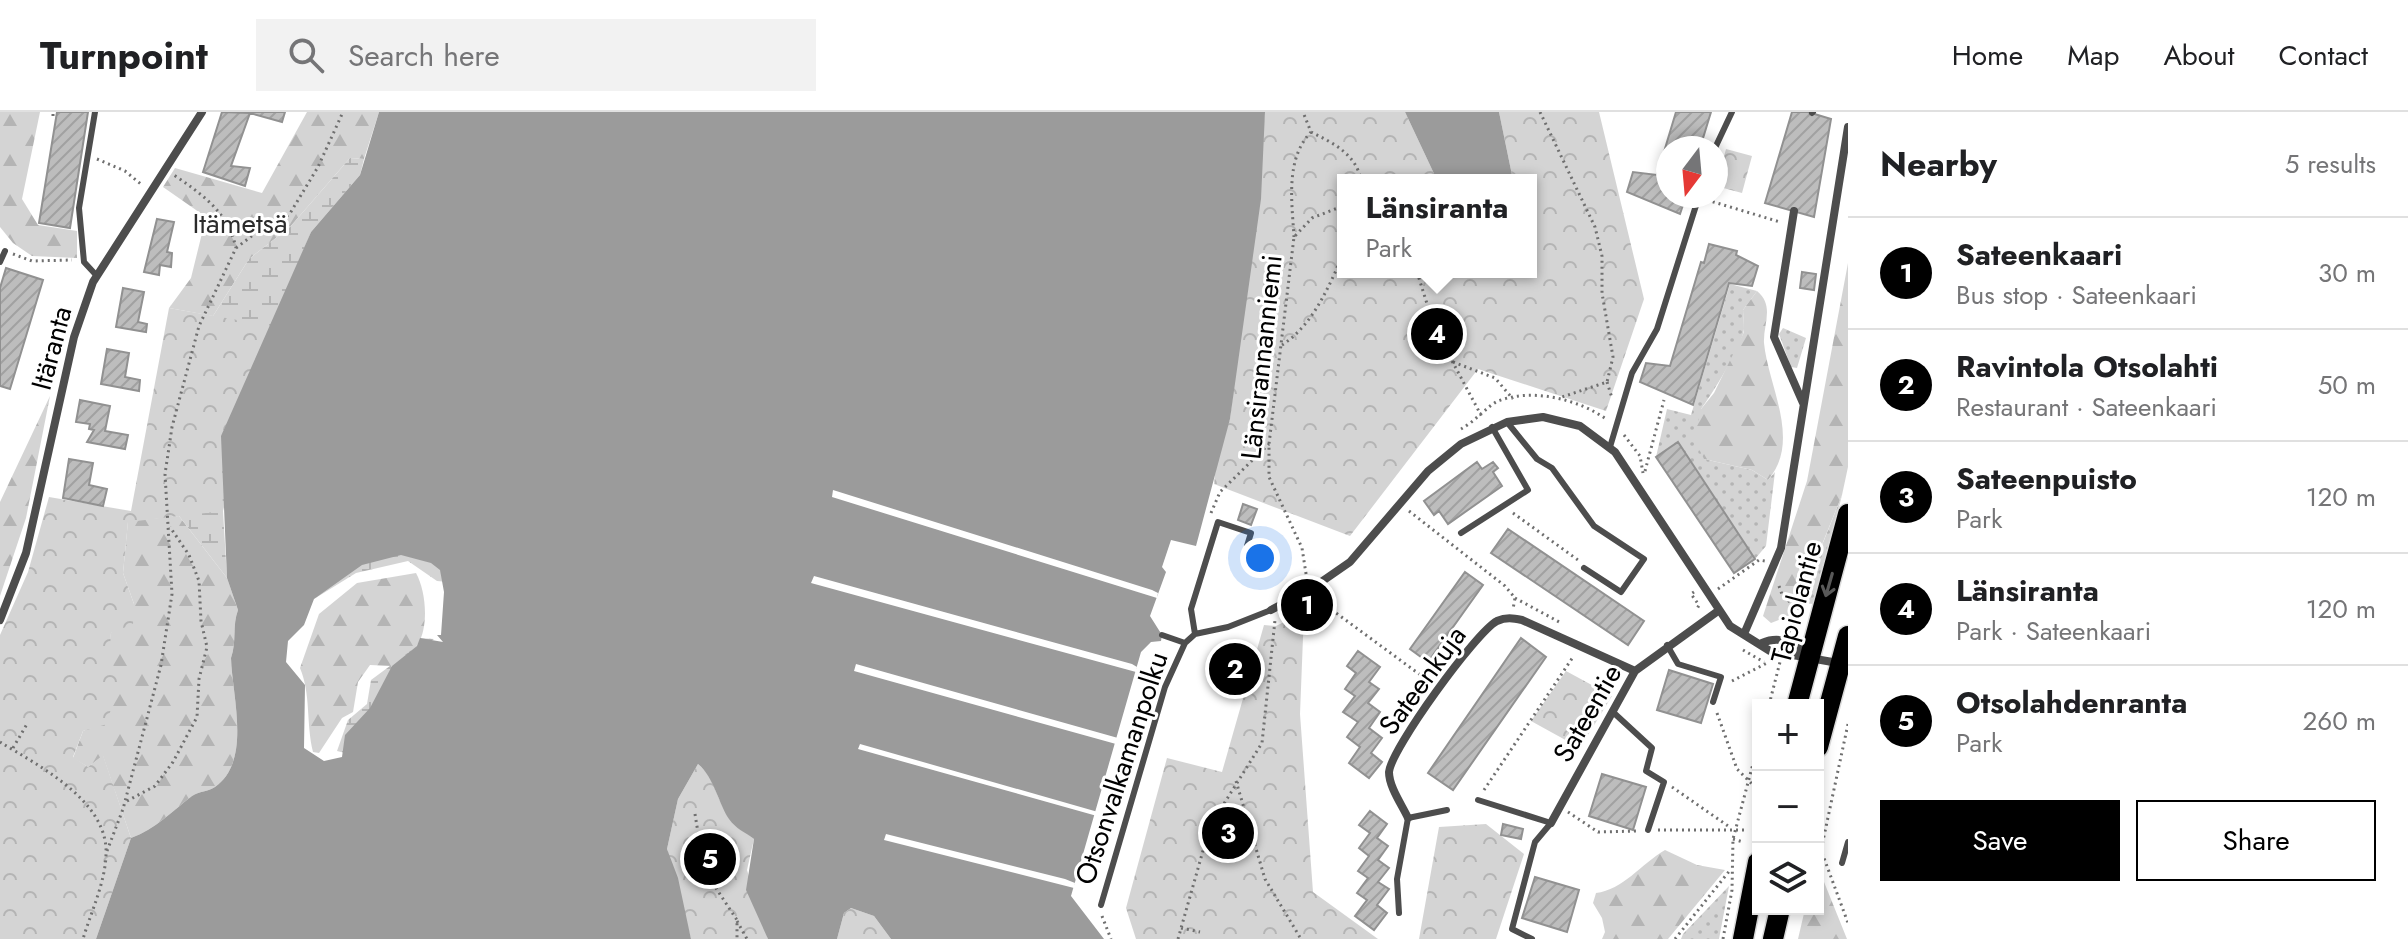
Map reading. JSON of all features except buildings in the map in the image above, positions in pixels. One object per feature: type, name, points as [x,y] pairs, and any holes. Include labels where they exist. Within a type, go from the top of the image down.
[{"type":"main road","name":"Tapiolantie","points":[[1798,699],[1848,514]]},
{"type":"main road","name":"Tapiolantie","points":[[1824,728],[1844,665],[1848,636]]},
{"type":"main road","points":[[1743,939],[1752,893]]},
{"type":"main road","points":[[1773,939],[1779,915]]},
{"type":"street","name":"Itäranta","points":[[0,620],[26,553],[74,337],[97,276],[199,114]]},
{"type":"street","points":[[1744,634],[1781,548],[1848,127]]},
{"type":"street","points":[[1794,211],[1774,337],[1804,405]]},
{"type":"street","points":[[1273,614],[1350,562],[1428,471],[1461,444],[1507,422],[1543,417],[1565,421],[1599,437],[1610,447],[1718,611],[1770,651],[1793,658],[1809,656]]},
{"type":"street","name":"Sateentie","points":[[1551,823],[1635,671],[1718,611]]},
{"type":"street","points":[[1512,618],[1635,671]]},
{"type":"street","name":"Sateenkuja","points":[[1408,818],[1390,778],[1391,763],[1467,649],[1489,626],[1512,618]]},
{"type":"street","points":[[1762,643],[1774,638],[1786,641],[1809,656],[1844,665]]},
{"type":"lane","points":[[95,112],[79,208],[84,262],[97,276]]},
{"type":"lane","points":[[1721,136],[1732,112]]},
{"type":"lane","points":[[1610,447],[1632,373],[1657,329],[1696,208]]},
{"type":"lane","points":[[0,262],[5,251]]},
{"type":"lane","points":[[1507,422],[1537,459],[1552,468],[1594,526],[1644,559],[1621,592],[1584,568]]},
{"type":"lane","points":[[1461,533],[1528,490],[1492,427]]},
{"type":"lane","points":[[1195,634],[1191,609],[1218,522],[1251,533],[1247,546]]},
{"type":"lane","name":"Otsonvalkamanpolku","points":[[1101,905],[1165,687],[1185,643],[1195,634],[1273,614]]},
{"type":"lane","points":[[1162,635],[1185,643]]},
{"type":"lane","points":[[1667,645],[1678,664],[1721,677],[1713,702]]},
{"type":"lane","points":[[1614,713],[1652,748],[1646,771],[1664,782],[1648,830]]},
{"type":"lane","points":[[1478,800],[1551,823],[1535,842],[1512,929],[1532,939]]},
{"type":"lane","points":[[1399,913],[1397,879],[1408,818],[1447,810]]},
{"type":"lane","points":[[1842,863],[1848,842]]},
{"type":"path","points":[[83,939],[107,851],[125,801],[166,637],[172,594],[165,474],[172,427],[199,326],[236,248],[261,229],[289,215],[318,167],[343,112]]},
{"type":"path","points":[[1303,112],[1311,132],[1338,146],[1359,168],[1360,174]]},
{"type":"path","points":[[1540,112],[1595,227],[1602,256],[1602,293],[1613,357],[1607,382],[1559,398]]},
{"type":"path","points":[[1294,237],[1291,193],[1298,146],[1311,132]]},
{"type":"path","points":[[87,154],[125,171],[144,188]]},
{"type":"path","points":[[166,170],[213,202],[233,234],[236,248]]},
{"type":"path","points":[[1728,206],[1792,226]]},
{"type":"path","name":"Länsirannanniemi","points":[[1307,580],[1302,548],[1269,477],[1269,444],[1294,237],[1312,218],[1337,208]]},
{"type":"path","points":[[5,251],[32,261],[84,262]]},
{"type":"path","points":[[1282,345],[1297,335],[1325,295],[1337,268]]},
{"type":"path","points":[[1419,278],[1435,329],[1482,417]]},
{"type":"path","points":[[1453,362],[1495,378],[1513,399]]},
{"type":"path","points":[[1644,475],[1664,400]]},
{"type":"path","points":[[1218,522],[1211,514],[1220,492],[1269,444]]},
{"type":"path","points":[[1399,504],[1505,586],[1515,598],[1563,624]]},
{"type":"path","points":[[1504,505],[1575,556],[1584,568]]},
{"type":"path","points":[[125,801],[155,786],[173,762],[197,717],[199,679],[207,647],[201,621],[199,581],[189,555],[168,524]]},
{"type":"path","points":[[1718,589],[1748,567]]},
{"type":"path","points":[[1770,578],[1781,588],[1783,597],[1799,608]]},
{"type":"path","points":[[1512,618],[1515,598]]},
{"type":"path","points":[[1317,599],[1440,689]]},
{"type":"path","points":[[1178,939],[1210,826],[1236,781],[1257,753],[1266,732],[1273,614]]},
{"type":"path","points":[[1478,800],[1580,647]]},
{"type":"path","points":[[1721,677],[1736,682],[1767,663]]},
{"type":"path","points":[[1713,702],[1737,769],[1752,786]]},
{"type":"path","points":[[12,749],[27,724]]},
{"type":"path","points":[[1821,843],[1848,724]]},
{"type":"path","points":[[0,742],[88,805],[107,851]]},
{"type":"path","points":[[1723,939],[1733,839],[1752,768]]},
{"type":"path","points":[[1236,781],[1265,879],[1301,939]]},
{"type":"path","points":[[1664,782],[1731,828]]},
{"type":"path","points":[[1824,800],[1831,802]]},
{"type":"path","points":[[695,814],[704,870],[747,939]]},
{"type":"path","points":[[1733,839],[1743,842]]},
{"type":"path","points":[[1824,863],[1848,923]]},
{"type":"path","points":[[1675,939],[1731,869]]},
{"type":"path","points":[[1101,905],[1111,939]]},
{"type":"path","points":[[736,938],[737,920]]},
{"type":"path","points":[[1181,928],[1200,932]]},
{"type":"green space","points":[[0,112],[40,112],[22,199],[38,225],[77,231],[77,258],[32,256],[13,243],[0,227]]},
{"type":"green space","name":"Itämetsä","points":[[307,112],[379,112],[364,159],[350,158],[290,227],[249,259],[213,316],[169,308],[191,278],[206,217],[163,187],[175,168],[262,193]]},
{"type":"green space","points":[[1265,112],[1405,112],[1434,174],[1337,174],[1337,278],[1537,278],[1537,174],[1512,174],[1499,112],[1599,112],[1644,299],[1606,411],[1478,369],[1350,536],[1214,484],[1217,456],[1230,419]]},
{"type":"green space","points":[[1728,150],[1752,156],[1742,193],[1728,189]]},
{"type":"green space","points":[[350,158],[364,159],[360,175],[311,232],[272,326],[223,511],[227,578],[179,516],[175,462],[213,316],[249,259],[290,227]]},
{"type":"green space","points":[[1848,263],[1848,467],[1842,495],[1794,614],[1771,623],[1763,616],[1807,481]]},
{"type":"green space","points":[[1730,284],[1757,291],[1743,310],[1744,329],[1738,346],[1701,409],[1704,459],[1752,470],[1768,480],[1775,472],[1766,546],[1755,559],[1678,443],[1656,457],[1667,409],[1691,415]]},
{"type":"green space","points":[[1757,291],[1766,303],[1764,343],[1783,431],[1778,465],[1768,480],[1752,470],[1704,459],[1694,439],[1701,409],[1714,393],[1744,332],[1743,310]]},
{"type":"green space","points":[[169,308],[272,326],[221,436],[223,511],[128,522],[123,573],[134,604],[133,624],[111,633],[109,659],[124,682],[104,725],[83,731],[73,757],[88,767],[103,755],[131,838],[96,939],[0,939],[0,635],[28,572],[49,497],[131,511]]},
{"type":"green space","points":[[1783,328],[1806,338],[1797,368],[1791,367],[1779,334]]},
{"type":"green space","points":[[50,396],[26,518],[0,596],[0,502]]},
{"type":"green space","points":[[1842,495],[1815,604],[1799,603]]},
{"type":"green space","points":[[179,516],[227,578],[238,610],[231,658],[237,745],[226,776],[215,787],[192,796],[156,825],[131,838],[103,756],[88,767],[73,758],[83,731],[96,726],[111,633],[134,604],[123,573],[128,521]]},
{"type":"green space","points":[[428,550],[448,582],[437,581],[408,561],[356,573],[314,599],[357,559]]},
{"type":"green space","points":[[416,573],[425,608],[424,628],[418,644],[392,666],[370,665],[358,682],[353,712],[342,718],[319,753],[313,752],[306,688],[300,668],[319,614],[357,583]]},
{"type":"green space","points":[[1304,612],[1300,714],[1313,892],[1378,939],[1136,939],[1126,908],[1167,758],[1222,772],[1264,625],[1276,626]]},
{"type":"green space","points":[[420,638],[434,639],[427,643],[345,753],[337,751],[348,720],[367,704],[371,680],[417,646]]},
{"type":"green space","points":[[1566,671],[1612,696],[1580,748],[1531,721]]},
{"type":"green space","points":[[698,764],[710,779],[730,818],[754,839],[747,870],[768,939],[691,939],[667,849],[678,799]]},
{"type":"green space","points":[[1486,824],[1524,854],[1496,939],[1419,939],[1439,827]]},
{"type":"green space","points":[[1665,850],[1697,865],[1725,870],[1668,939],[1602,939],[1605,932],[1602,918],[1593,903],[1596,893],[1615,887]]},
{"type":"green space","points":[[1824,882],[1847,939],[1798,939],[1804,915],[1824,915]]},
{"type":"green space","points":[[1729,886],[1719,939],[1681,939],[1683,934]]},
{"type":"green space","points":[[851,908],[874,916],[891,939],[837,939],[844,913]]},
{"type":"shaded area","points":[[379,112],[1265,112],[1261,199],[1230,419],[1196,546],[1171,540],[1162,567],[1166,572],[1150,616],[1162,635],[1161,641],[1151,642],[1141,652],[1071,896],[1104,939],[891,939],[874,916],[851,908],[844,913],[837,939],[768,939],[746,890],[754,839],[729,819],[708,776],[698,764],[678,799],[667,849],[678,878],[691,939],[96,939],[131,838],[156,825],[192,796],[215,787],[226,776],[233,761],[237,727],[231,658],[238,610],[227,578],[221,436],[311,232],[360,175]],"holes":[[[401,555],[431,563],[440,570],[444,592],[441,635],[437,635],[443,642],[420,638],[417,646],[392,666],[370,708],[345,735],[342,757],[324,761],[304,748],[305,685],[286,662],[288,641],[304,625],[314,599],[362,565]]]},
{"type":"shaded area","points":[[1405,112],[1499,112],[1512,174],[1434,174]]},
{"type":"pier","points":[[833,490],[1152,590],[1158,593],[1157,598],[832,497]]},
{"type":"pier","points":[[814,576],[1132,664],[1137,667],[1136,672],[811,583]]},
{"type":"pier","points":[[856,664],[1118,738],[1116,744],[854,671]]},
{"type":"pier","points":[[860,744],[1098,812],[1097,816],[858,749]]},
{"type":"pier","points":[[886,834],[1065,879],[1075,883],[1074,888],[884,840]]},
{"type":"place","name":"Länsiranta","points":[[1437,334]]},
{"type":"place","name":"Sateenkaari","points":[[1307,605]]},
{"type":"place","name":"Ravintola Otsolahti","points":[[1235,669]]},
{"type":"place","name":"Sateenpuisto","points":[[1228,833]]},
{"type":"place","name":"Otsolahdenranta","points":[[710,859]]}]
